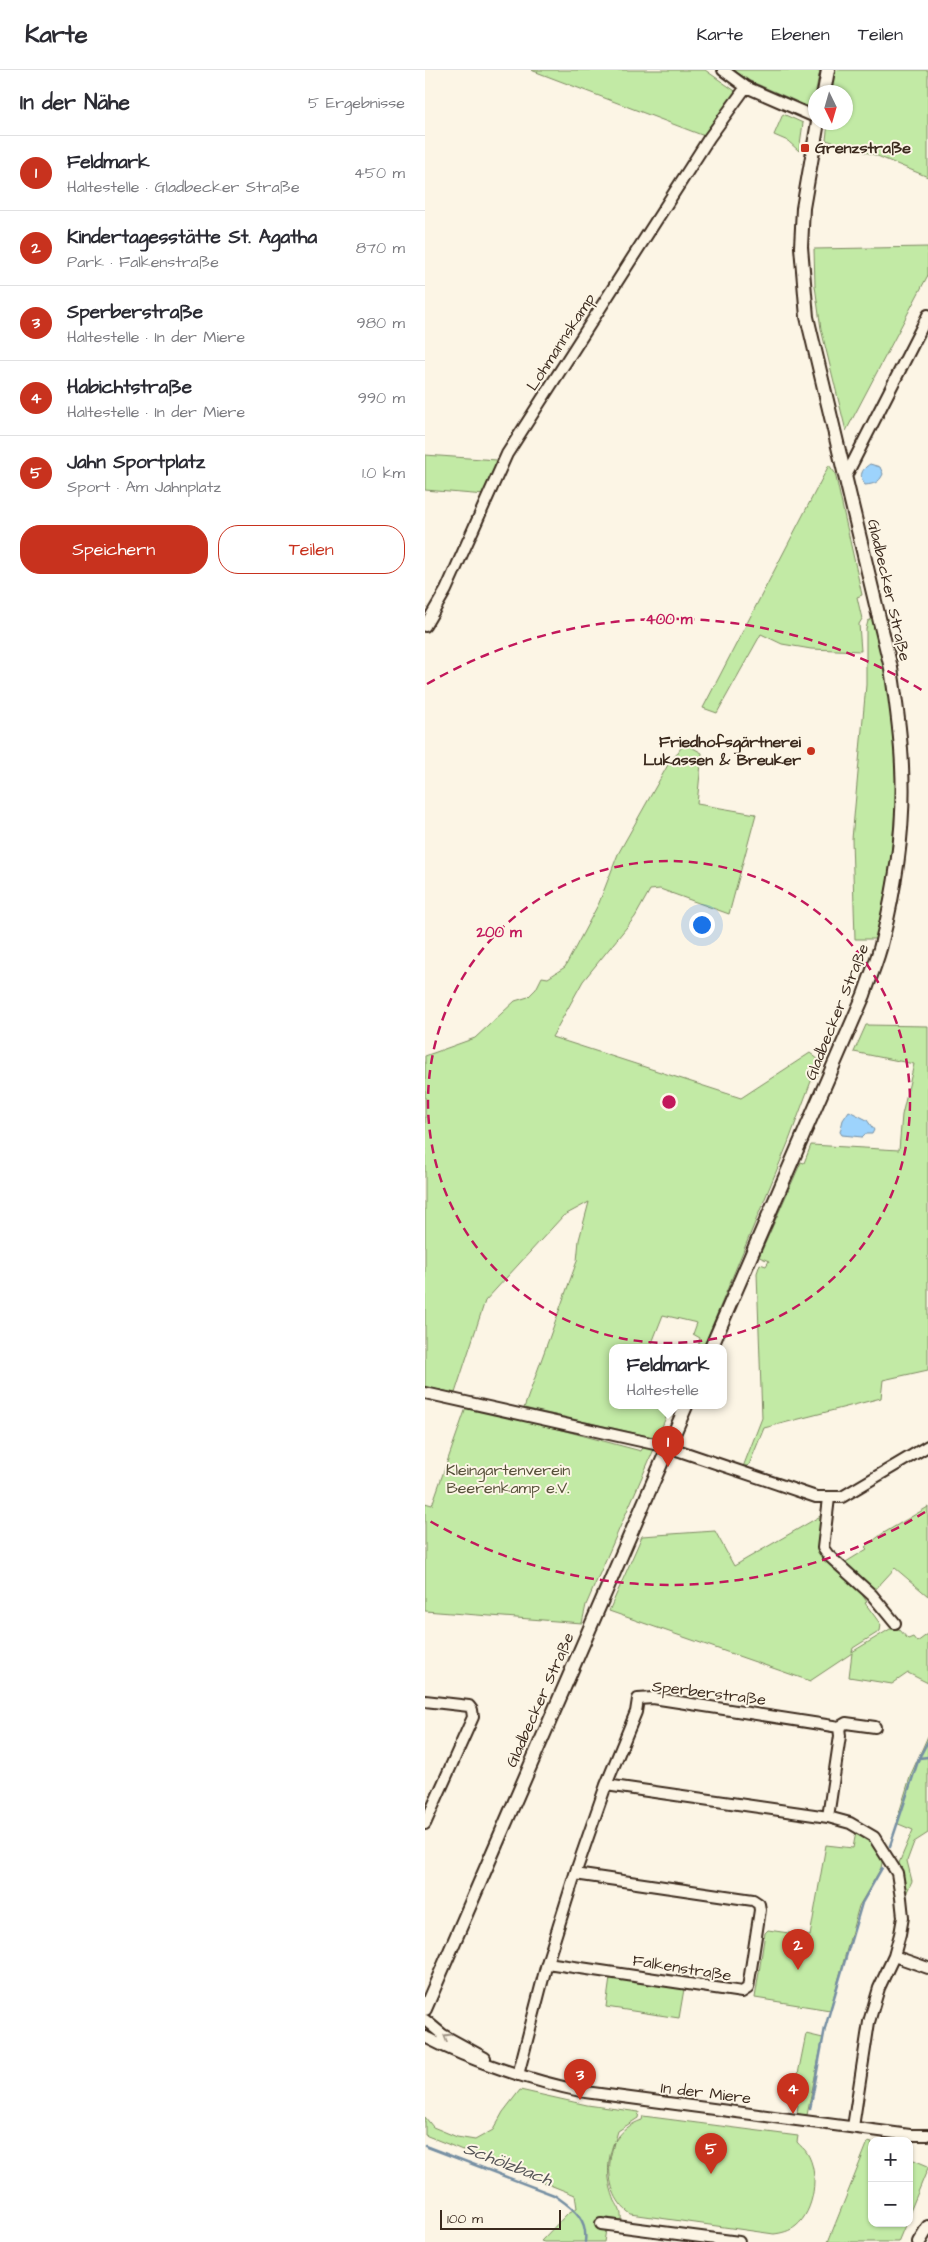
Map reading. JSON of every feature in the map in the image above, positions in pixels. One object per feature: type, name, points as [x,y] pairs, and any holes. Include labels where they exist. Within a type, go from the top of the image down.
[{"type":"main road","points":[[825,85],[828,70]]},
{"type":"main road","name":"Gladbecker Straße","points":[[713,1344],[864,995],[882,943],[895,880],[901,823],[903,767],[891,668],[807,317],[801,247],[803,208],[816,130]]},
{"type":"main road","name":"Gladbecker Straße","points":[[425,2009],[685,1409]]},
{"type":"main road","points":[[919,2242],[928,2227]]},
{"type":"street","points":[[723,70],[746,87],[808,114]]},
{"type":"street","name":"Lohmannskamp","points":[[425,626],[447,590],[507,454],[709,138],[746,87]]},
{"type":"street","points":[[846,476],[928,315]]},
{"type":"street","points":[[425,1393],[669,1447],[816,1497],[842,1497],[928,1446]]},
{"type":"street","points":[[829,1498],[823,1548],[828,1555],[872,1595],[895,1623]]},
{"type":"street","name":"Sperberstraße","points":[[519,2075],[547,1963],[575,1874],[606,1785],[636,1712],[639,1699],[653,1698],[839,1728],[846,1723],[875,1727]]},
{"type":"street","points":[[425,1701],[469,1706],[473,1717],[425,1824]]},
{"type":"street","points":[[828,1817],[840,1736],[839,1728]]},
{"type":"street","points":[[606,1785],[828,1817],[850,1823],[874,1837],[897,1873],[903,1917],[894,1956],[879,1988],[869,2022],[853,2127]]},
{"type":"street","name":"Falkenstraße","points":[[547,1963],[742,1992],[748,1988],[760,1910],[759,1904],[753,1900],[575,1874]]},
{"type":"street","points":[[894,1956],[928,1968]]},
{"type":"street","name":"In der Miere","points":[[425,2020],[443,2035],[502,2068]]},
{"type":"street","name":"In der Miere","points":[[425,2037],[473,2059],[519,2075],[585,2092],[910,2135],[928,2134]]},
{"type":"street","name":"In der Miere","points":[[910,2135],[928,2142]]},
{"type":"street","points":[[601,2224],[739,2242]]},
{"type":"green space","points":[[531,70],[705,70],[738,93],[707,137]]},
{"type":"green space","points":[[733,70],[820,70],[817,85],[808,85],[807,106],[750,81]]},
{"type":"green space","points":[[835,70],[928,70],[928,177],[875,155],[826,140],[827,130],[853,130],[853,85],[833,85]]},
{"type":"green space","points":[[783,114],[803,123],[799,151],[788,141],[774,135]]},
{"type":"green space","points":[[928,247],[928,275],[846,431],[821,329],[815,286],[814,249]]},
{"type":"green space","points":[[425,455],[499,461],[485,495],[425,490]]},
{"type":"green space","points":[[829,465],[835,473],[862,595],[857,597],[862,619],[859,624],[861,651],[811,649],[782,644],[761,634],[717,713],[703,708]]},
{"type":"green space","points":[[872,619],[879,641],[890,698],[896,767],[895,802],[889,871],[876,939],[855,939],[852,839],[866,685],[866,629],[868,621]]},
{"type":"green space","points":[[684,743],[702,753],[697,804],[756,814],[729,914],[660,889],[650,890],[635,917],[583,981],[552,1037],[741,1098],[810,1053],[823,1063],[817,1077],[813,1076],[788,1143],[705,1344],[699,1344],[700,1338],[693,1334],[697,1323],[663,1315],[652,1344],[609,1344],[609,1409],[670,1409],[657,1438],[524,1408],[577,1261],[579,1240],[589,1202],[563,1216],[485,1301],[455,1393],[425,1387],[425,1056],[475,1038],[515,1001],[528,997],[536,989],[542,977],[548,978],[565,967],[599,903],[618,854],[669,763]]},
{"type":"green space","points":[[866,1025],[928,1026],[928,1370],[883,1380],[881,1398],[764,1428],[749,1465],[743,1467],[762,1418],[757,1273],[760,1264],[766,1266],[769,1261],[759,1257],[801,1162],[804,1163],[811,1145],[899,1150],[902,1115],[914,1064],[854,1052]]},
{"type":"green space","name":"Kleingartenverein Beerenkamp e.V.","points":[[467,1405],[641,1451],[645,1444],[655,1447],[586,1605],[582,1623],[425,1611],[425,1503],[432,1505]]},
{"type":"green space","points":[[928,1507],[928,1596],[895,1568],[873,1592],[841,1565],[867,1549],[865,1547],[882,1534]]},
{"type":"green space","points":[[824,1514],[821,1540],[822,1556],[866,1592],[863,1596],[867,1602],[865,1603],[881,1625],[880,1631],[853,1648],[852,1652],[890,1629],[899,1629],[908,1639],[913,1637],[917,1642],[928,1634],[928,1683],[908,1673],[892,1684],[849,1677],[852,1653],[810,1681],[609,1611],[642,1536],[715,1531],[734,1566]]},
{"type":"green space","points":[[928,1736],[928,1833],[914,1842],[907,1861],[912,1881],[906,1894],[899,1863],[913,1830],[896,1823],[911,1774]]},
{"type":"green space","points":[[856,1832],[872,1843],[883,1858],[881,1868],[859,1906],[830,2010],[755,1998],[765,1933],[768,1930],[810,1936],[826,1845],[853,1848]]},
{"type":"green space","points":[[610,1978],[684,1989],[679,2018],[606,2007]]},
{"type":"green space","points":[[806,2034],[823,2038],[807,2115],[797,2114],[798,2105],[792,2104]]},
{"type":"green space","points":[[520,2090],[587,2105],[639,2112],[638,2118],[618,2131],[615,2141],[627,2128],[642,2120],[643,2116],[798,2136],[797,2142],[807,2153],[813,2171],[813,2192],[807,2212],[794,2228],[786,2232],[774,2234],[631,2214],[616,2198],[611,2184],[610,2159],[614,2142],[610,2157],[609,2179],[612,2194],[621,2212],[621,2220],[608,2218],[604,2242],[541,2241],[568,2213],[577,2208],[575,2195],[425,2135],[425,2117],[433,2127],[457,2137],[475,2140],[493,2130],[503,2112]]},
{"type":"green space","points":[[868,2142],[868,2227],[904,2227],[898,2242],[828,2242]]},
{"type":"green space","points":[[913,2160],[928,2166],[913,2204]]},
{"type":"water","points":[[870,464],[880,467],[883,474],[876,482],[865,485],[861,476],[865,468]]},
{"type":"water","points":[[849,1111],[867,1120],[874,1130],[872,1134],[865,1134],[862,1137],[842,1135],[840,1132],[843,1120]]},
{"type":"waterway","points":[[919,1758],[928,1741]]},
{"type":"waterway","points":[[890,1846],[919,1758],[928,1757]]},
{"type":"waterway","points":[[810,2109],[825,2028],[862,1903],[882,1868]]},
{"type":"waterway","name":"Schölzbach","points":[[425,2146],[554,2195],[573,2209],[581,2220],[584,2226],[585,2242]]},
{"type":"place","name":"Grenzstraße","points":[[805,148]]},
{"type":"place","name":"Friedhofsgärtnerei Lukassen & Breuker","points":[[811,751]]},
{"type":"place","name":"Feldmark","points":[[668,1467]]},
{"type":"place","name":"Kindertagesstätte St. Agatha","points":[[798,1970]]},
{"type":"place","name":"Sperberstraße","points":[[580,2100]]},
{"type":"place","name":"Habichtstraße","points":[[793,2114]]},
{"type":"place","name":"Jahn Sportplatz","points":[[711,2174]]}]
